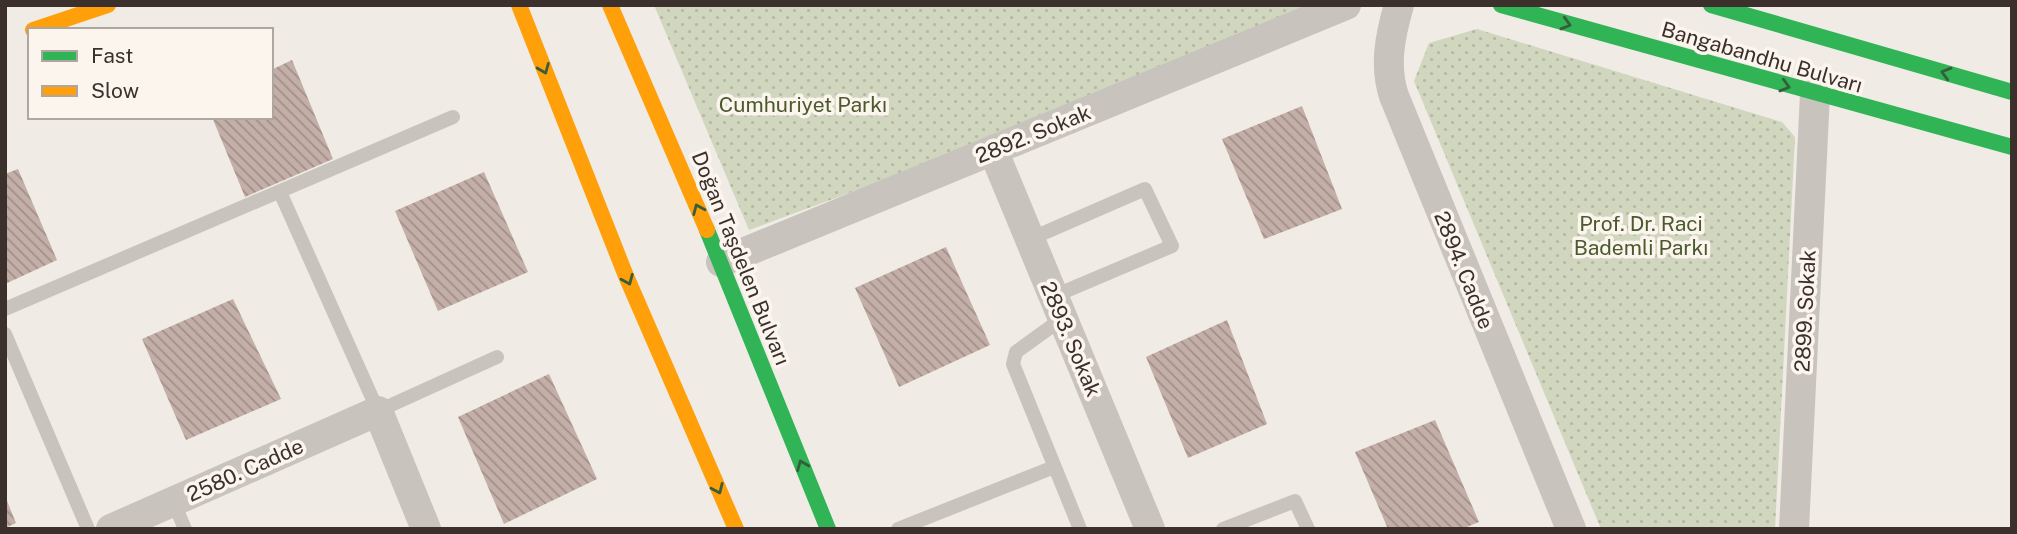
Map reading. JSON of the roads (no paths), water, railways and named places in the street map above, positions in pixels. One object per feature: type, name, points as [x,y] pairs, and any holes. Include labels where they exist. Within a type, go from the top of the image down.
[{"type":"main road","points":[[39,28],[108,5]]},
{"type":"main road","points":[[519,5],[626,276],[736,529]]},
{"type":"main road","name":"Doğan Taşdelen Bulvarı","points":[[610,5],[721,262],[828,529]]},
{"type":"main road","name":"Bangabandhu Bulvarı","points":[[1501,5],[2012,147]]},
{"type":"main road","name":"Bangabandhu Bulvarı","points":[[1711,5],[2012,92]]},
{"type":"street","name":"2892. Sokak","points":[[721,262],[1346,5]]},
{"type":"street","name":"2894. Cadde","points":[[1399,5],[1388,60],[1394,96],[1571,529]]},
{"type":"street","name":"2899. Sokak","points":[[1794,529],[1815,94]]},
{"type":"street","name":"2893. Sokak","points":[[993,150],[1144,527]]},
{"type":"street","name":"2580. Cadde","points":[[111,529],[378,411]]},
{"type":"street","points":[[378,411],[426,529]]},
{"type":"lane","points":[[5,309],[453,117]]},
{"type":"lane","points":[[1030,239],[1145,189],[1172,246],[1058,307],[1016,352],[1013,360],[1080,529]]},
{"type":"lane","points":[[280,191],[378,411],[497,357]]},
{"type":"lane","points":[[5,334],[88,529]]},
{"type":"lane","points":[[898,529],[1054,467]]},
{"type":"lane","points":[[173,501],[185,529]]},
{"type":"lane","points":[[1223,529],[1295,501],[1308,529]]},
{"type":"park label","name":"Cumhuriyet Parkı","points":[[803,104]]},
{"type":"park label","name":"Prof. Dr. Raci Bademli Parkı","points":[[1641,235]]}]
